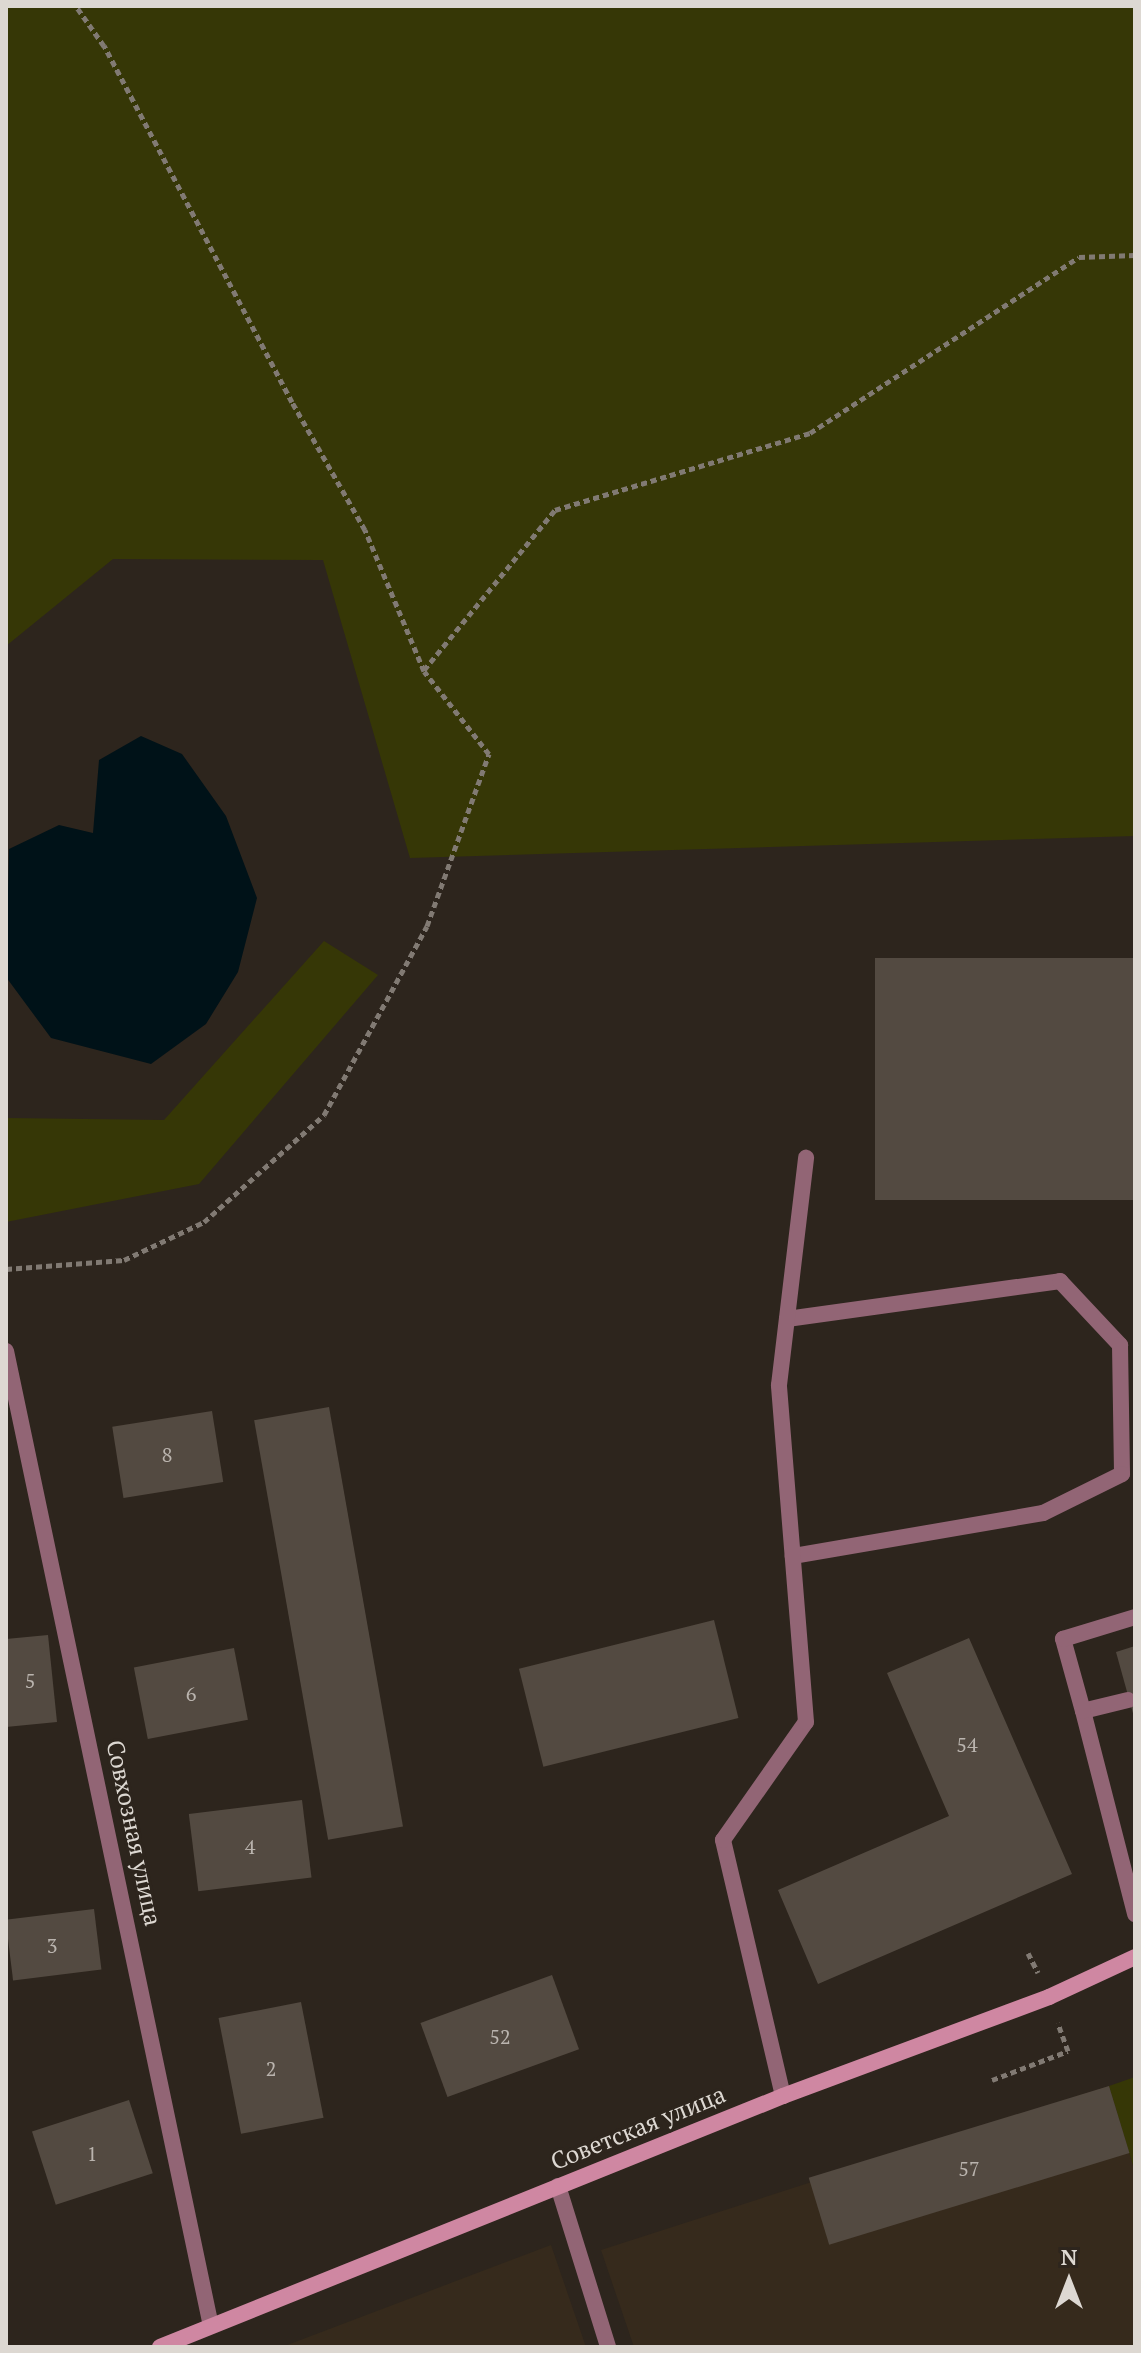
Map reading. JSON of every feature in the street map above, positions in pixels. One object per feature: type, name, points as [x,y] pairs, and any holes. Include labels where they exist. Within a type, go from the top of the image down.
[{"type":"main road","name":"Советская улица","points":[[160,2347],[783,2096],[1049,1997],[1135,1957]]},
{"type":"street","points":[[783,2096],[723,1840],[806,1722],[779,1385],[806,1158]]},
{"type":"street","points":[[787,1319],[1060,1281],[1120,1345],[1122,1474],[1043,1513],[793,1556]]},
{"type":"street","name":"Совхозная улица","points":[[6,1351],[211,2326]]},
{"type":"street","points":[[1135,1617],[1063,1639],[1135,1914]]},
{"type":"street","points":[[1083,1711],[1128,1700]]},
{"type":"street","points":[[558,2186],[608,2347]]},
{"type":"path","points":[[6,1269],[124,1260],[204,1222],[324,1115],[427,926],[489,754],[424,671],[365,530],[292,402],[104,46],[76,6]]},
{"type":"path","points":[[424,671],[555,510],[810,433],[1079,257],[1135,255]]},
{"type":"shaded area","points":[[6,6],[1135,6],[1135,836],[410,858],[323,560],[113,559],[6,646]]},
{"type":"shaded area","points":[[141,736],[182,754],[226,816],[257,898],[238,972],[206,1024],[151,1064],[51,1038],[6,977],[9,849],[59,825],[93,833],[99,760]]},
{"type":"shaded area","points":[[324,941],[378,975],[199,1184],[6,1222],[6,1118],[164,1120]]},
{"type":"shaded area","points":[[1135,2077],[1135,2172],[1109,2086]]},
{"type":"shaded area","points":[[1109,2086],[1135,2172],[1135,2347],[634,2347],[601,2250]]},
{"type":"shaded area","points":[[551,2245],[586,2347],[282,2347]]},
{"type":"building","points":[[875,958],[1135,958],[1135,1200],[875,1200]]},
{"type":"building","points":[[329,1407],[403,1827],[328,1840],[254,1420]]},
{"type":"building","points":[[212,1411],[223,1482],[124,1498],[112,1427]]},
{"type":"building","points":[[714,1620],[738,1718],[543,1767],[519,1669]]},
{"type":"building","points":[[48,1635],[57,1722],[6,1727],[6,1639]]},
{"type":"building","points":[[969,1638],[1072,1874],[818,1984],[778,1890],[949,1816],[887,1673]]},
{"type":"building","points":[[1135,1646],[1135,1717],[1134,1717],[1116,1652]]},
{"type":"building","points":[[234,1648],[248,1720],[148,1739],[134,1667]]},
{"type":"building","points":[[302,1800],[312,1877],[198,1891],[189,1814]]},
{"type":"building","points":[[94,1909],[101,1970],[13,1980],[6,1920]]},
{"type":"building","points":[[552,1975],[579,2049],[447,2097],[420,2023]]},
{"type":"building","points":[[301,2002],[324,2118],[241,2134],[219,2018]]},
{"type":"building","points":[[1109,2086],[1129,2153],[829,2245],[809,2178]]},
{"type":"building","points":[[129,2100],[153,2173],[56,2205],[32,2132]]}]
